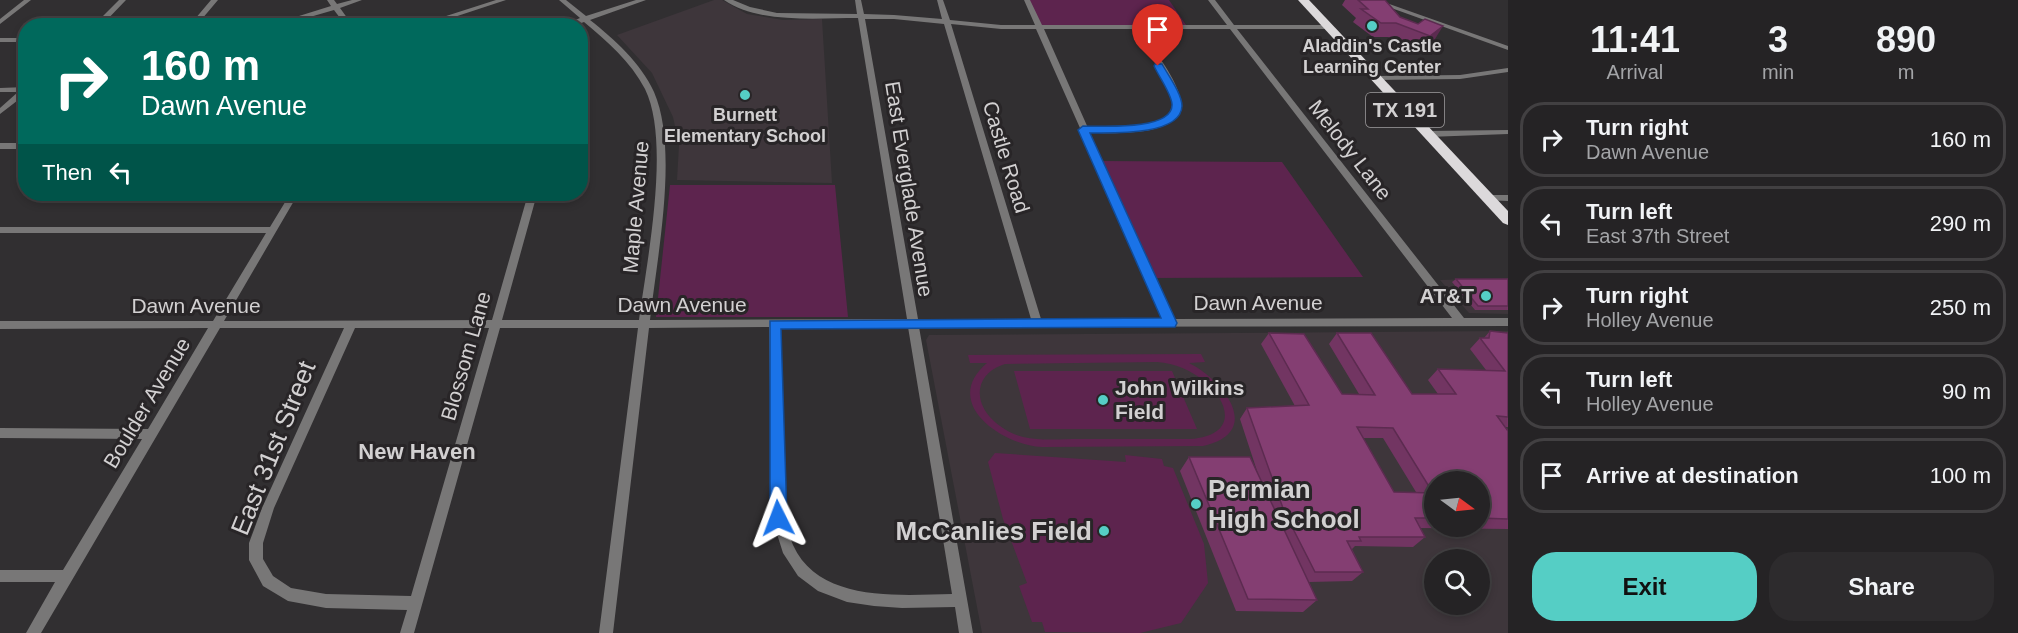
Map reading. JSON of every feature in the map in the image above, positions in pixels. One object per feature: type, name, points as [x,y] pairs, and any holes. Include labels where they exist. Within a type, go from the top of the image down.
[{"type":"highway","name":"TX 191","points":[[1303,0],[1508,220]]},
{"type":"street","points":[[0,22],[28,0]]},
{"type":"street","points":[[104,18],[123,0]]},
{"type":"street","points":[[199,18],[215,0]]},
{"type":"street","points":[[292,18],[332,3],[359,0]]},
{"type":"street","points":[[444,18],[503,0]]},
{"type":"street","name":"Maple Avenue","points":[[562,0],[584,18]]},
{"type":"street","points":[[588,18],[643,0]]},
{"type":"street","points":[[727,0],[748,9],[777,15],[861,17],[1037,27],[1328,27]]},
{"type":"street","name":"East Everglade Avenue","points":[[858,0],[911,324],[966,633]]},
{"type":"street","name":"Castle Road","points":[[940,0],[1038,323]]},
{"type":"street","points":[[1027,0],[1037,27],[1171,323]]},
{"type":"street","name":"Melody Lane","points":[[1211,0],[1461,322]]},
{"type":"street","points":[[1372,0],[1508,48]]},
{"type":"street","points":[[332,3],[344,18]]},
{"type":"street","name":"Maple Avenue","points":[[588,22],[636,67],[650,90],[659,118],[661,172],[606,633]]},
{"type":"street","points":[[1083,130],[1146,128],[1168,120],[1176,111],[1177,103],[1173,90],[1135,28]]},
{"type":"street","points":[[0,40],[18,40]]},
{"type":"street","points":[[1376,78],[1460,77],[1508,70]]},
{"type":"street","points":[[0,90],[18,90]]},
{"type":"street","points":[[0,112],[18,96]]},
{"type":"street","points":[[1428,134],[1508,132]]},
{"type":"street","points":[[0,146],[18,146]]},
{"type":"street","points":[[1487,198],[1508,198]]},
{"type":"street","name":"Boulder Avenue","points":[[33,633],[290,201]]},
{"type":"street","name":"Blossom Lane","points":[[407,633],[530,201]]},
{"type":"street","points":[[0,230],[273,230]]},
{"type":"street","name":"Dawn Avenue","points":[[0,325],[1508,322]]},
{"type":"street","points":[[774,324],[778,509],[781,536],[791,559],[813,580],[838,592],[884,599],[960,600]]},
{"type":"street","name":"East 31st Street","points":[[351,326],[268,508],[256,543],[256,560],[268,581],[288,594],[326,601],[416,603]]},
{"type":"street","points":[[0,433],[152,434]]},
{"type":"street","points":[[0,576],[67,576]]},
{"type":"shaded area","name":"Burnett Elementary School","points":[[714,0],[722,0],[747,14],[783,20],[822,19],[832,183],[677,180],[679,145],[673,117],[652,73],[617,35]]},
{"type":"shaded area","points":[[1027,0],[1169,0],[1188,28],[1037,27]]},
{"type":"shaded area","points":[[1098,161],[1282,162],[1363,277],[1150,278]]},
{"type":"shaded area","points":[[670,185],[835,185],[848,317],[656,317]]},
{"type":"shaded area","name":"AT&T","points":[[1508,278],[1508,314],[1469,313],[1440,280]]},
{"type":"shaded area","name":"Permian High School","points":[[1508,331],[1508,633],[982,633],[926,340],[929,335]]},
{"type":"shaded area","points":[[1201,354],[1205,362],[1189,363],[1214,381],[1225,393],[1235,418],[1232,430],[1222,439],[1203,446],[1042,447],[1026,444],[1010,439],[995,430],[973,407],[970,393],[974,378],[987,363],[970,363],[968,355]],"holes":[[[1157,362],[1177,366],[1210,386],[1220,400],[1225,413],[1222,425],[1211,434],[1190,439],[1051,440],[1023,437],[1007,431],[993,420],[980,398],[981,384],[985,376],[1005,364]]]},
{"type":"shaded area","name":"John Wilkins Field","points":[[1014,371],[1172,371],[1197,429],[1030,429]]},
{"type":"shaded area","name":"McCanlies Field","points":[[995,453],[1126,462],[1125,455],[1162,459],[1164,466],[1173,468],[1204,544],[1208,583],[1181,623],[1140,633],[1045,632],[1042,622],[1032,622],[1019,586],[1027,583],[1003,519],[988,462]]},
{"type":"building","points":[[1358,0],[1385,0],[1400,17],[1418,24],[1425,19],[1443,26],[1430,36],[1396,23],[1381,23],[1361,9],[1368,9]]},
{"type":"building","name":"AT&T","points":[[1456,279],[1508,279],[1508,306],[1478,306]]},
{"type":"building","name":"Permian High School","points":[[1490,331],[1508,333],[1508,417],[1497,416],[1508,431],[1508,519],[1490,518],[1490,471],[1424,471],[1424,478],[1393,428],[1357,427],[1394,492],[1424,493],[1424,518],[1415,518],[1424,537],[1359,537],[1361,541],[1347,541],[1363,572],[1315,572],[1284,511],[1247,408],[1309,405],[1269,333],[1304,334],[1342,394],[1375,395],[1337,333],[1371,333],[1412,394],[1456,394],[1438,369],[1505,371],[1480,338],[1489,338]]},
{"type":"building","points":[[1189,457],[1250,457],[1317,600],[1248,599]]},
{"type":"place","name":"Aladdin's Castle Learning Center","points":[[1372,26]]},
{"type":"place","name":"Burnett Elementary School","points":[[745,95]]},
{"type":"place","name":"AT&T","points":[[1486,296]]},
{"type":"place","name":"John Wilkins Field","points":[[1103,400]]},
{"type":"place","name":"Permian High School","points":[[1196,504]]},
{"type":"place","name":"McCanlies Field","points":[[1104,531]]},
{"type":"district","name":"New Haven","points":[[417,451]]},
{"type":"route","points":[[778,518],[774,324],[1171,323],[1083,130],[1151,128],[1174,115],[1177,103],[1173,90],[1158,66]]}]
